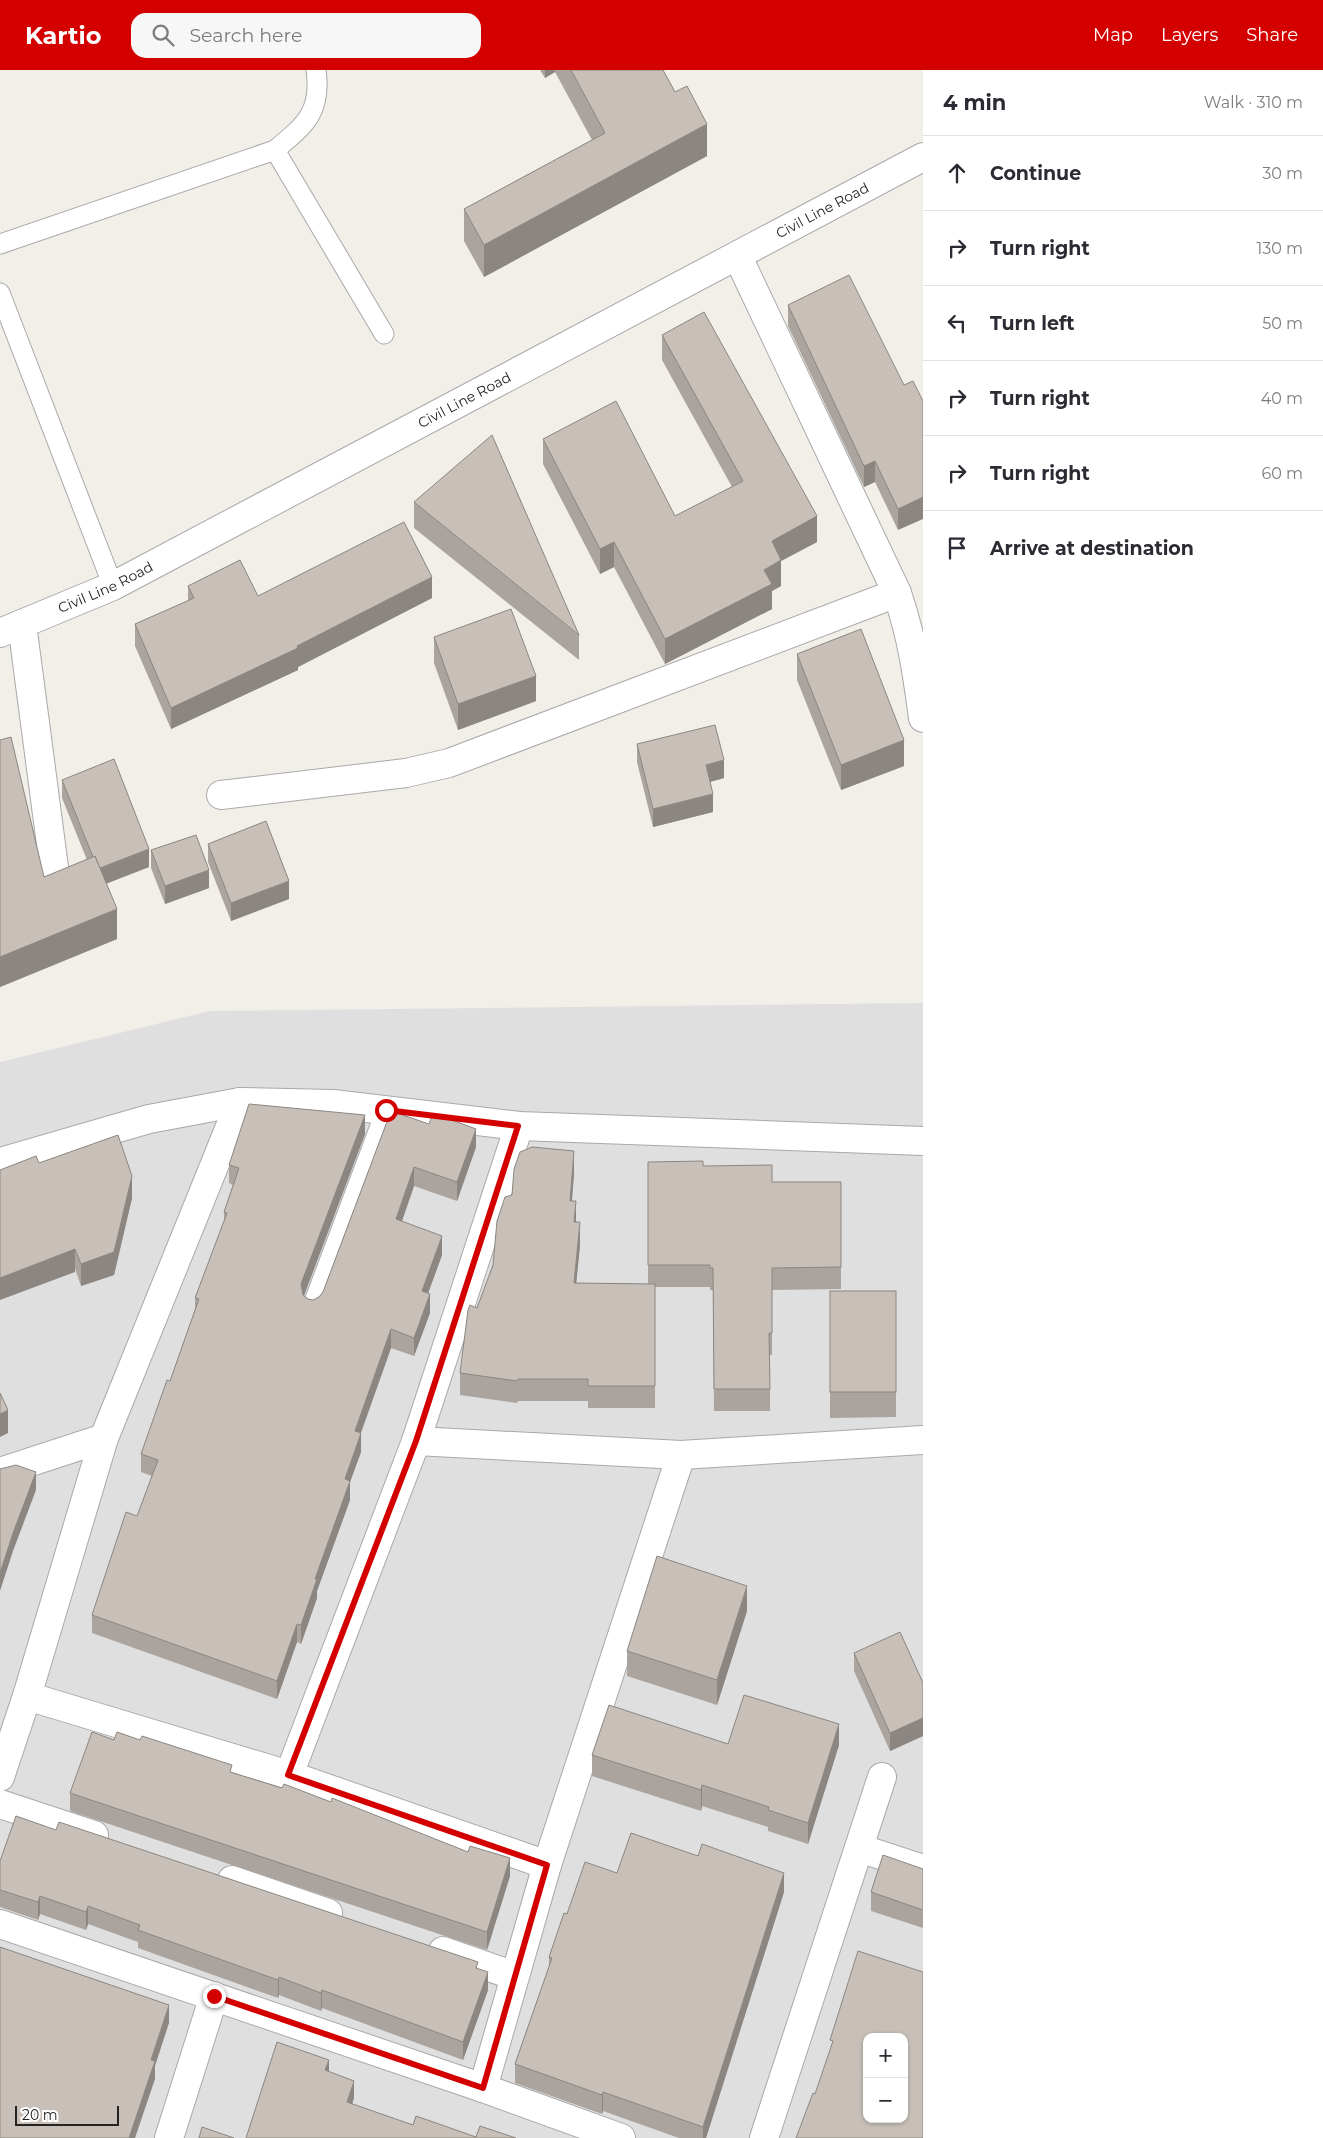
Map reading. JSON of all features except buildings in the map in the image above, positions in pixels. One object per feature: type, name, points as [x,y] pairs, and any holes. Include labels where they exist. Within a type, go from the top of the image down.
[{"type":"street","name":"Civil Line Road","points":[[11,628],[113,586],[738,257],[923,157]]},
{"type":"street","points":[[738,257],[897,593],[915,655],[923,718]]},
{"type":"street","points":[[221,795],[406,773],[449,763],[897,593]]},
{"type":"street","points":[[11,628],[55,875]]},
{"type":"street","points":[[0,1777],[27,1696],[104,1438],[240,1102]]},
{"type":"street","points":[[0,1162],[149,1119],[240,1102],[332,1104],[518,1126],[923,1141]]},
{"type":"street","points":[[288,1775],[416,1441],[518,1126]]},
{"type":"street","points":[[0,1472],[104,1438]]},
{"type":"street","points":[[416,1441],[681,1455],[923,1440]]},
{"type":"street","points":[[483,2088],[547,1865],[681,1455]]},
{"type":"street","points":[[27,1696],[288,1775],[547,1865]]},
{"type":"street","points":[[764,2138],[882,1778]]},
{"type":"street","points":[[0,1804],[122,1844]]},
{"type":"street","points":[[859,1848],[923,1869]]},
{"type":"street","points":[[206,1872],[356,1922]]},
{"type":"street","points":[[0,1924],[483,2088],[621,2138]]},
{"type":"street","points":[[421,1944],[514,1976]]},
{"type":"street","points":[[169,2138],[214,1996]]},
{"type":"lane","points":[[0,244],[275,150],[302,128],[314,110],[318,87],[316,70]]},
{"type":"lane","points":[[275,150],[384,334]]},
{"type":"lane","points":[[0,293],[113,586]]},
{"type":"lane","points":[[312,1307],[386,1110]]},
{"type":"shaded area","points":[[923,1003],[923,2138],[0,2138],[0,1062],[210,1011]]},
{"type":"route","points":[[214,1996],[483,2088],[547,1865],[288,1775],[416,1441],[518,1126],[386,1110]]}]
